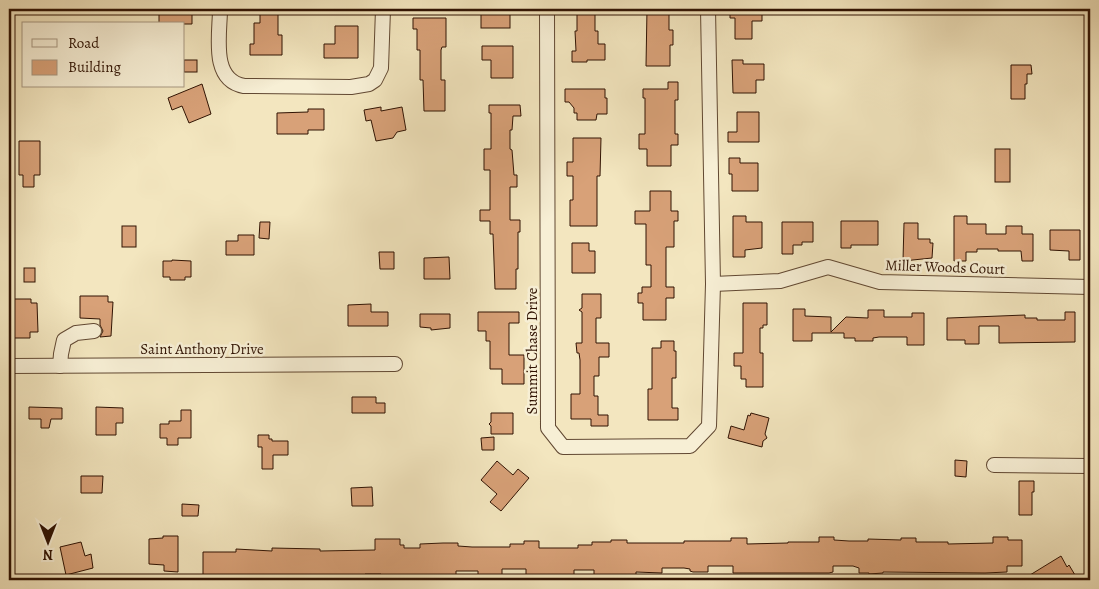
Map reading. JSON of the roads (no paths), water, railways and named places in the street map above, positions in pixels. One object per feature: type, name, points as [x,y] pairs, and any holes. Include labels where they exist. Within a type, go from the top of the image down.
[{"type":"street","points":[[220,9],[220,60],[224,74],[232,83],[244,86],[352,87],[369,84],[379,74],[383,55],[383,9]]},
{"type":"street","name":"Summit Chase Drive","points":[[547,9],[548,428],[563,447],[690,446],[709,426],[713,284],[708,9]]},
{"type":"street","name":"Miller Woods Court","points":[[713,284],[780,281],[828,267],[880,282],[1090,287]]},
{"type":"street","points":[[60,366],[64,340],[76,333],[94,331]]},
{"type":"street","name":"Saint Anthony Drive","points":[[9,366],[395,364]]},
{"type":"street","points":[[994,465],[1090,466]]}]
